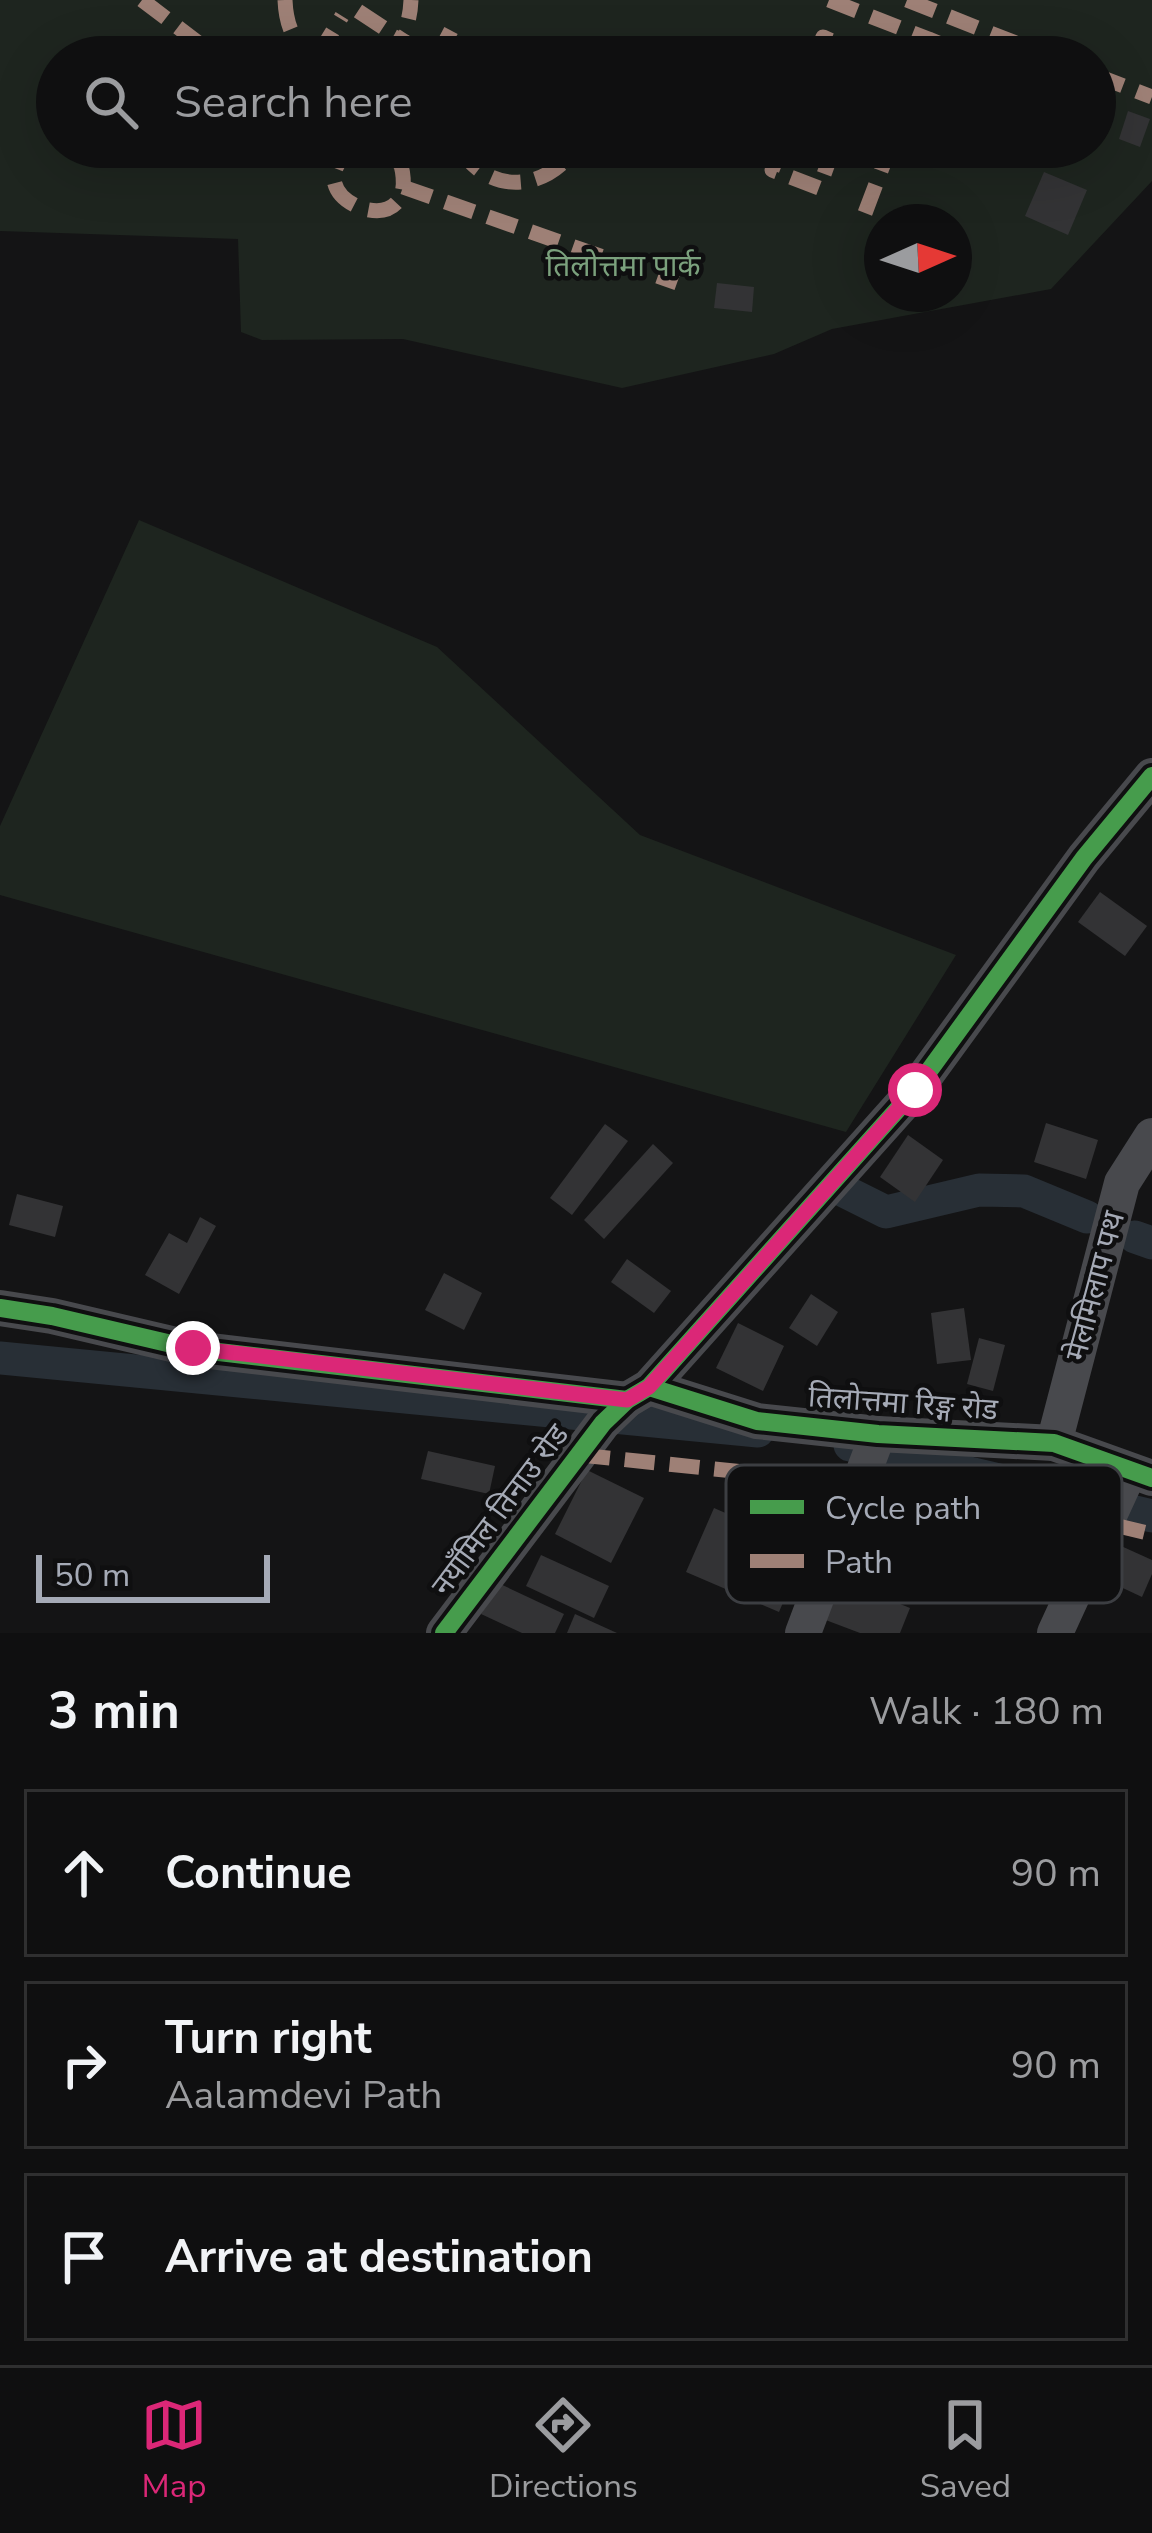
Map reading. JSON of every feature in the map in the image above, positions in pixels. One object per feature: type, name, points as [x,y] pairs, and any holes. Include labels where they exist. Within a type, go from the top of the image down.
[{"type":"street","name":"नयाँमिल तिनाउ रोड","points":[[444,1633],[626,1403],[915,1090],[1084,857],[1152,776]]},
{"type":"street","name":"मेलमिलाप पथ","points":[[1054,1443],[1122,1184],[1152,1136]]},
{"type":"street","name":"तिलोत्तमा रिङ्ग रोड","points":[[0,1308],[193,1348],[878,1434],[1054,1443],[1114,1465]]},
{"type":"street","points":[[866,1465],[878,1434]]},
{"type":"street","points":[[1122,1500],[1141,1475]]},
{"type":"street","points":[[803,1633],[814,1603]]},
{"type":"street","points":[[1055,1633],[1069,1603]]},
{"type":"green space","name":"तिलोत्तमा पार्क","points":[[0,0],[1152,0],[1152,181],[1051,289],[972,303],[972,204],[864,204],[864,312],[925,312],[832,329],[774,354],[622,388],[403,339],[262,340],[241,332],[238,239],[0,231]]},
{"type":"green space","points":[[139,520],[437,647],[640,835],[956,955],[846,1132],[0,895],[0,826]]},
{"type":"building","points":[[1128,111],[1150,119],[1140,147],[1119,139]]},
{"type":"building","points":[[1044,172],[1087,190],[1068,235],[1025,216]]},
{"type":"building","points":[[717,283],[754,287],[752,312],[714,308]]},
{"type":"building","points":[[1100,892],[1147,926],[1125,956],[1078,922]]},
{"type":"building","points":[[1046,1123],[1098,1140],[1086,1179],[1034,1162]]},
{"type":"building","points":[[605,1124],[628,1141],[572,1215],[550,1198]]},
{"type":"building","points":[[908,1135],[943,1160],[915,1202],[880,1177]]},
{"type":"building","points":[[653,1144],[673,1163],[604,1239],[584,1220]]},
{"type":"building","points":[[17,1194],[63,1206],[55,1237],[9,1225]]},
{"type":"building","points":[[200,1217],[216,1226],[179,1294],[145,1275],[169,1233],[187,1243]]},
{"type":"building","points":[[627,1259],[671,1291],[654,1313],[611,1282]]},
{"type":"building","points":[[444,1273],[482,1293],[464,1330],[425,1310]]},
{"type":"building","points":[[811,1294],[838,1312],[817,1346],[789,1328]]},
{"type":"building","points":[[964,1308],[971,1360],[937,1364],[931,1313]]},
{"type":"building","points":[[738,1323],[784,1346],[763,1391],[716,1368]]},
{"type":"building","points":[[979,1338],[1005,1345],[993,1391],[967,1384]]},
{"type":"building","points":[[428,1451],[495,1466],[489,1494],[421,1479]]},
{"type":"building","points":[[587,1470],[644,1498],[611,1563],[555,1534]]},
{"type":"building","points":[[714,1508],[726,1513],[726,1589],[686,1572]]},
{"type":"building","points":[[1122,1546],[1152,1560],[1152,1574],[1142,1597],[1122,1588]]},
{"type":"building","points":[[541,1555],[609,1586],[594,1618],[526,1586]]},
{"type":"building","points":[[496,1582],[564,1614],[555,1633],[522,1633],[481,1614]]},
{"type":"building","points":[[758,1603],[783,1603],[779,1612]]},
{"type":"building","points":[[829,1603],[898,1603],[910,1608],[900,1633],[860,1633],[823,1619]]},
{"type":"building","points":[[575,1614],[617,1633],[567,1633]]},
{"type":"waterway","points":[[844,1191],[886,1212],[979,1190],[1024,1191],[1087,1217]]},
{"type":"waterway","points":[[1135,1237],[1152,1243]]},
{"type":"waterway","points":[[0,1358],[758,1431]]},
{"type":"waterway","points":[[850,1445],[935,1465]]},
{"type":"waterway","points":[[1122,1509],[1152,1516]]},
{"type":"marked path","points":[[142,0],[189,36]]},
{"type":"marked path","points":[[285,0],[294,36]]},
{"type":"marked path","points":[[401,36],[411,0]]},
{"type":"marked path","points":[[829,0],[921,36]]},
{"type":"marked path","points":[[907,0],[998,36]]},
{"type":"marked path","points":[[358,11],[396,36]]},
{"type":"marked path","points":[[330,36],[342,16]]},
{"type":"marked path","points":[[448,36],[456,21]]},
{"type":"marked path","points":[[1116,83],[1152,97]]},
{"type":"marked path","points":[[336,168],[334,182],[343,197],[377,211],[393,206],[402,191],[401,168]]},
{"type":"marked path","points":[[477,168],[517,182],[556,168]]},
{"type":"marked path","points":[[773,168],[819,188],[826,168]]},
{"type":"marked path","points":[[868,204],[882,168]]},
{"type":"marked path","points":[[403,187],[677,283]]},
{"type":"marked path","points":[[580,1455],[726,1470]]},
{"type":"marked path","points":[[1122,1527],[1152,1534]]},
{"type":"cycle path","points":[[444,1633],[603,1423],[649,1387],[915,1090],[1084,858],[1152,776]]},
{"type":"cycle path","points":[[0,1308],[193,1349],[627,1400]]},
{"type":"cycle path","points":[[649,1387],[757,1421],[878,1434],[1054,1443],[1116,1465]]},
{"type":"cycle path","points":[[1122,1467],[1152,1478]]},
{"type":"route","points":[[193,1348],[627,1400],[649,1387],[915,1090]]}]
